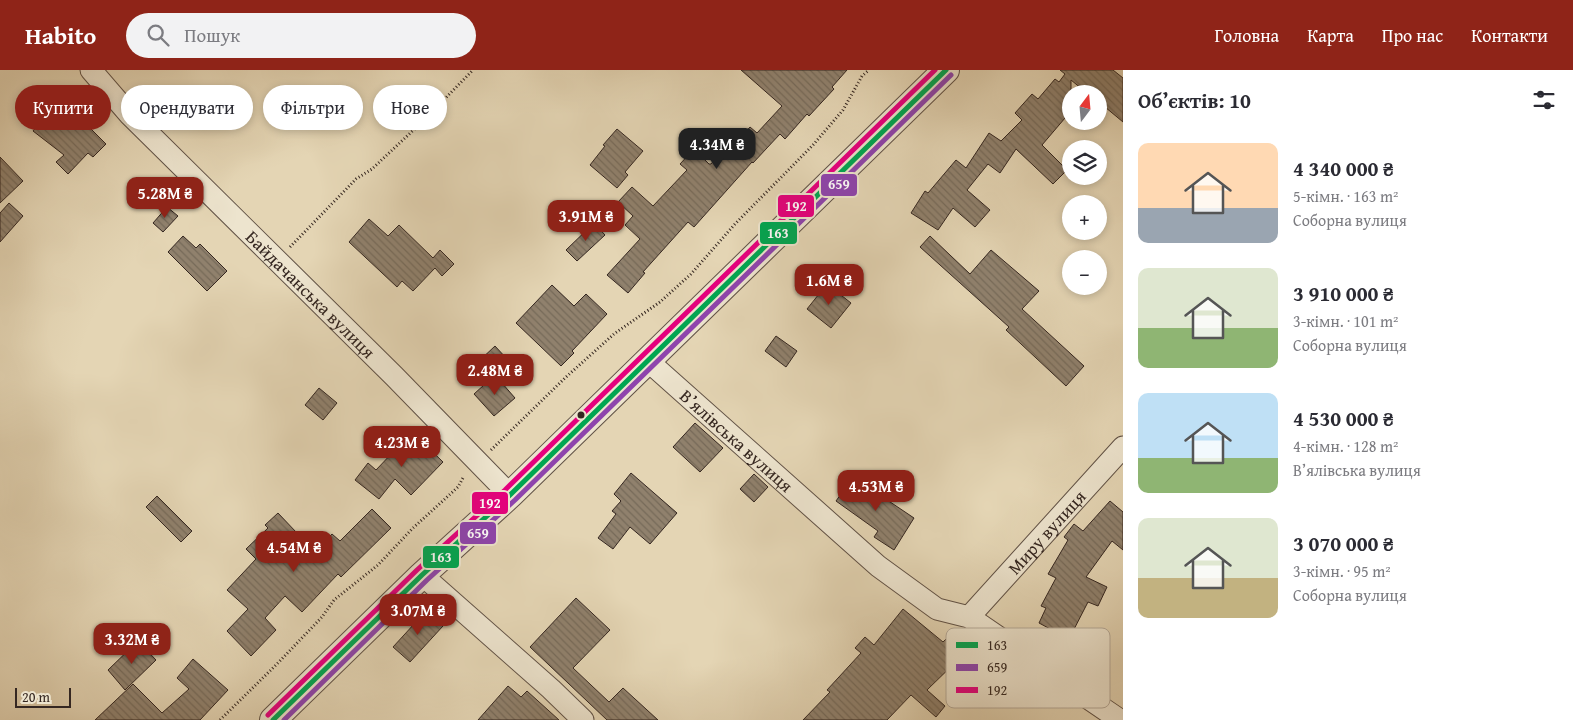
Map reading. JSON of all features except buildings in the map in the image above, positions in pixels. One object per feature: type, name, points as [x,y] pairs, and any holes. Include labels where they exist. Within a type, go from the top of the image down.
[{"type":"street","name":"Байдачанська вулиця","points":[[90,70],[129,114],[394,376],[510,496]]},
{"type":"street","points":[[273,720],[422,575],[510,496],[946,70]]},
{"type":"street","name":"В’ялівська вулиця","points":[[648,361],[878,566],[938,609],[968,617],[984,628]]},
{"type":"street","name":"Миру вулиця","points":[[968,617],[1123,447]]},
{"type":"street","points":[[422,575],[551,689],[583,720]]},
{"type":"street","name":"В’ялівська вулиця","points":[[1102,708],[1120,720]]},
{"type":"path","points":[[277,260],[356,179],[372,169],[473,70]]},
{"type":"path","points":[[220,720],[322,617],[334,600],[378,565],[413,528],[458,487],[474,458],[492,450],[573,370],[614,334],[660,302],[691,274],[735,224],[813,145],[843,110],[862,76],[869,70]]},
{"type":"transit line","name":"192","points":[[268,715],[417,570],[505,490],[935,70]]},
{"type":"transit line","name":"163","points":[[273,720],[422,575],[510,495],[946,70]]},
{"type":"transit line","name":"659","points":[[284,720],[427,580],[515,500],[951,75]]}]
